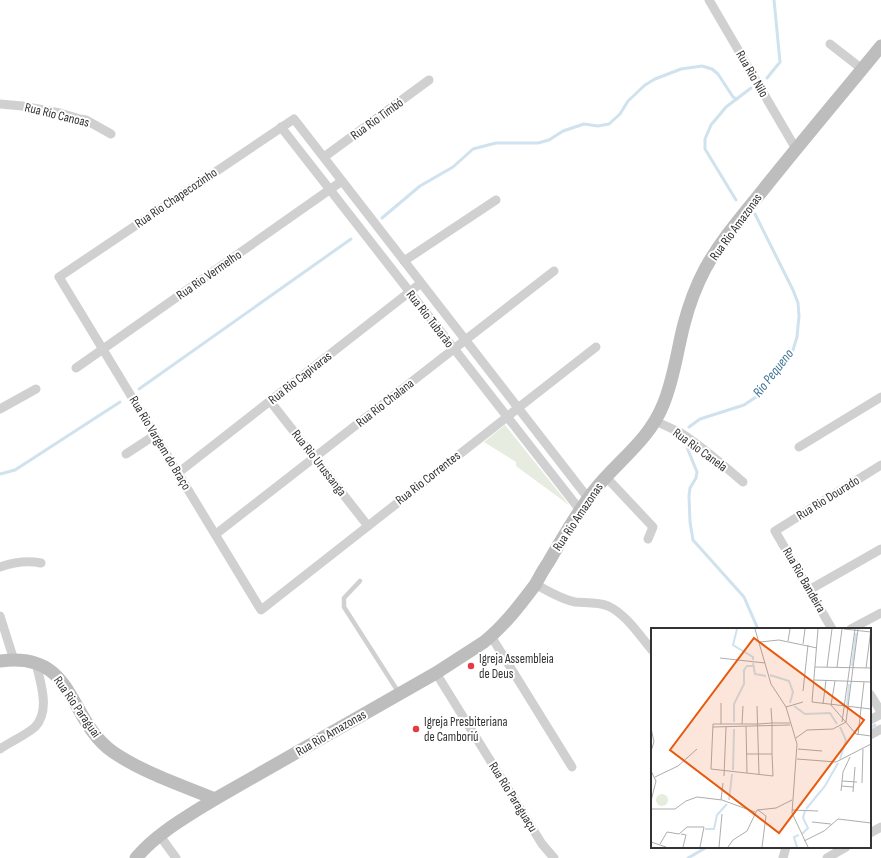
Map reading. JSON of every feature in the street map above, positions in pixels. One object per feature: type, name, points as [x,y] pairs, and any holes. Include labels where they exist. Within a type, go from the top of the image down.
[{"type":"street","name":"Rua Rio Nilo","points":[[709,0],[796,149]]},
{"type":"street","points":[[830,44],[862,69]]},
{"type":"street","name":"Rua Rio Amazonas","points":[[136,858],[147,846],[160,836],[215,799],[436,674],[478,647],[510,617],[535,584],[588,498],[606,477],[642,441],[656,421],[672,378],[688,310],[705,270],[714,255],[730,232],[796,149],[881,46]]},
{"type":"street","name":"Rua Rio Timbó","points":[[324,157],[429,80]]},
{"type":"street","name":"Rua Rio Canoas","points":[[0,104],[22,106],[60,113],[86,120],[111,134]]},
{"type":"street","name":"Rua Rio Tubarão","points":[[294,118],[588,498]]},
{"type":"street","name":"Rua Rio Chapecozinho","points":[[59,277],[294,118]]},
{"type":"street","name":"Rua Rio Tubarão","points":[[281,127],[580,510]]},
{"type":"street","name":"Rua Rio Vermelho","points":[[76,368],[342,181]]},
{"type":"street","points":[[404,261],[496,200]]},
{"type":"street","name":"Rua Rio Chalana","points":[[216,534],[554,271]]},
{"type":"street","name":"Rua Rio Vargem do Braço","points":[[59,277],[261,610]]},
{"type":"street","name":"Rua Rio Capivaras","points":[[178,473],[422,283]]},
{"type":"street","name":"Rua Rio Correntes","points":[[261,610],[596,347]]},
{"type":"street","points":[[0,409],[36,389]]},
{"type":"street","points":[[798,447],[881,397]]},
{"type":"street","name":"Rua Rio Urussanga","points":[[270,401],[368,526]]},
{"type":"street","name":"Rua Rio Canela","points":[[656,421],[689,439],[743,482]]},
{"type":"street","points":[[126,454],[155,434]]},
{"type":"street","name":"Rua Rio Dourado","points":[[775,531],[881,465]]},
{"type":"street","points":[[606,477],[653,528],[648,539]]},
{"type":"street","name":"Rua Rio Bandeira","points":[[775,531],[831,628]]},
{"type":"street","points":[[810,590],[881,549]]},
{"type":"street","points":[[0,567],[18,562],[32,561],[40,563]]},
{"type":"street","points":[[535,584],[561,598],[574,602],[600,603],[609,606],[625,619],[651,649]]},
{"type":"street","points":[[853,628],[881,613]]},
{"type":"street","points":[[0,616],[14,660]]},
{"type":"street","points":[[491,636],[572,767]]},
{"type":"street","name":"Rua Rio Paraguai","points":[[0,661],[24,660],[36,663],[50,670],[64,684],[93,732],[112,752],[158,776],[215,799]]},
{"type":"street","points":[[0,749],[30,731],[40,721],[43,697],[36,663]]},
{"type":"street","name":"Rua Rio Paraguaçu","points":[[436,674],[542,844],[554,858]]},
{"type":"street","points":[[871,696],[881,713],[871,719]]},
{"type":"street","points":[[871,734],[881,729]]},
{"type":"street","points":[[871,833],[881,827]]},
{"type":"street","points":[[160,836],[176,858]]},
{"type":"street","points":[[783,858],[786,848]]},
{"type":"street","points":[[827,858],[844,848]]},
{"type":"lane","points":[[360,581],[344,598],[344,606],[400,694]]},
{"type":"shaded area","points":[[505,425],[569,505],[516,466],[516,462],[484,442]]},
{"type":"waterway","name":"Rio Pequeno","points":[[767,78],[780,62],[774,0]]},
{"type":"waterway","points":[[382,218],[420,186],[453,167],[473,149],[496,143],[538,143],[549,140],[563,131],[584,124],[598,126],[609,124],[620,114],[628,101],[645,85],[655,79],[681,69],[702,66],[712,69],[718,74],[733,97],[737,99]]},
{"type":"waterway","name":"Rio Pequeno","points":[[736,200],[705,149],[705,139],[711,125],[726,107],[751,88]]},
{"type":"waterway","name":"Rio Pequeno","points":[[689,427],[700,419],[744,405],[756,397],[765,383],[793,350],[797,337],[799,316],[798,303],[755,214]]},
{"type":"waterway","points":[[139,389],[351,239]]},
{"type":"waterway","points":[[0,474],[15,470],[120,402]]},
{"type":"waterway","name":"Rio Pequeno","points":[[684,440],[697,472],[696,478],[690,488],[689,496],[690,522],[693,540],[744,597],[758,628]]},
{"type":"waterway","points":[[871,727],[875,725]]},
{"type":"waterway","name":"Rio Pequeno","points":[[688,858],[705,848]]},
{"type":"place","name":"Igreja Assembleia de Deus","points":[[471,666]]},
{"type":"place","name":"Igreja Presbiteriana de Camboriú","points":[[416,729]]}]
